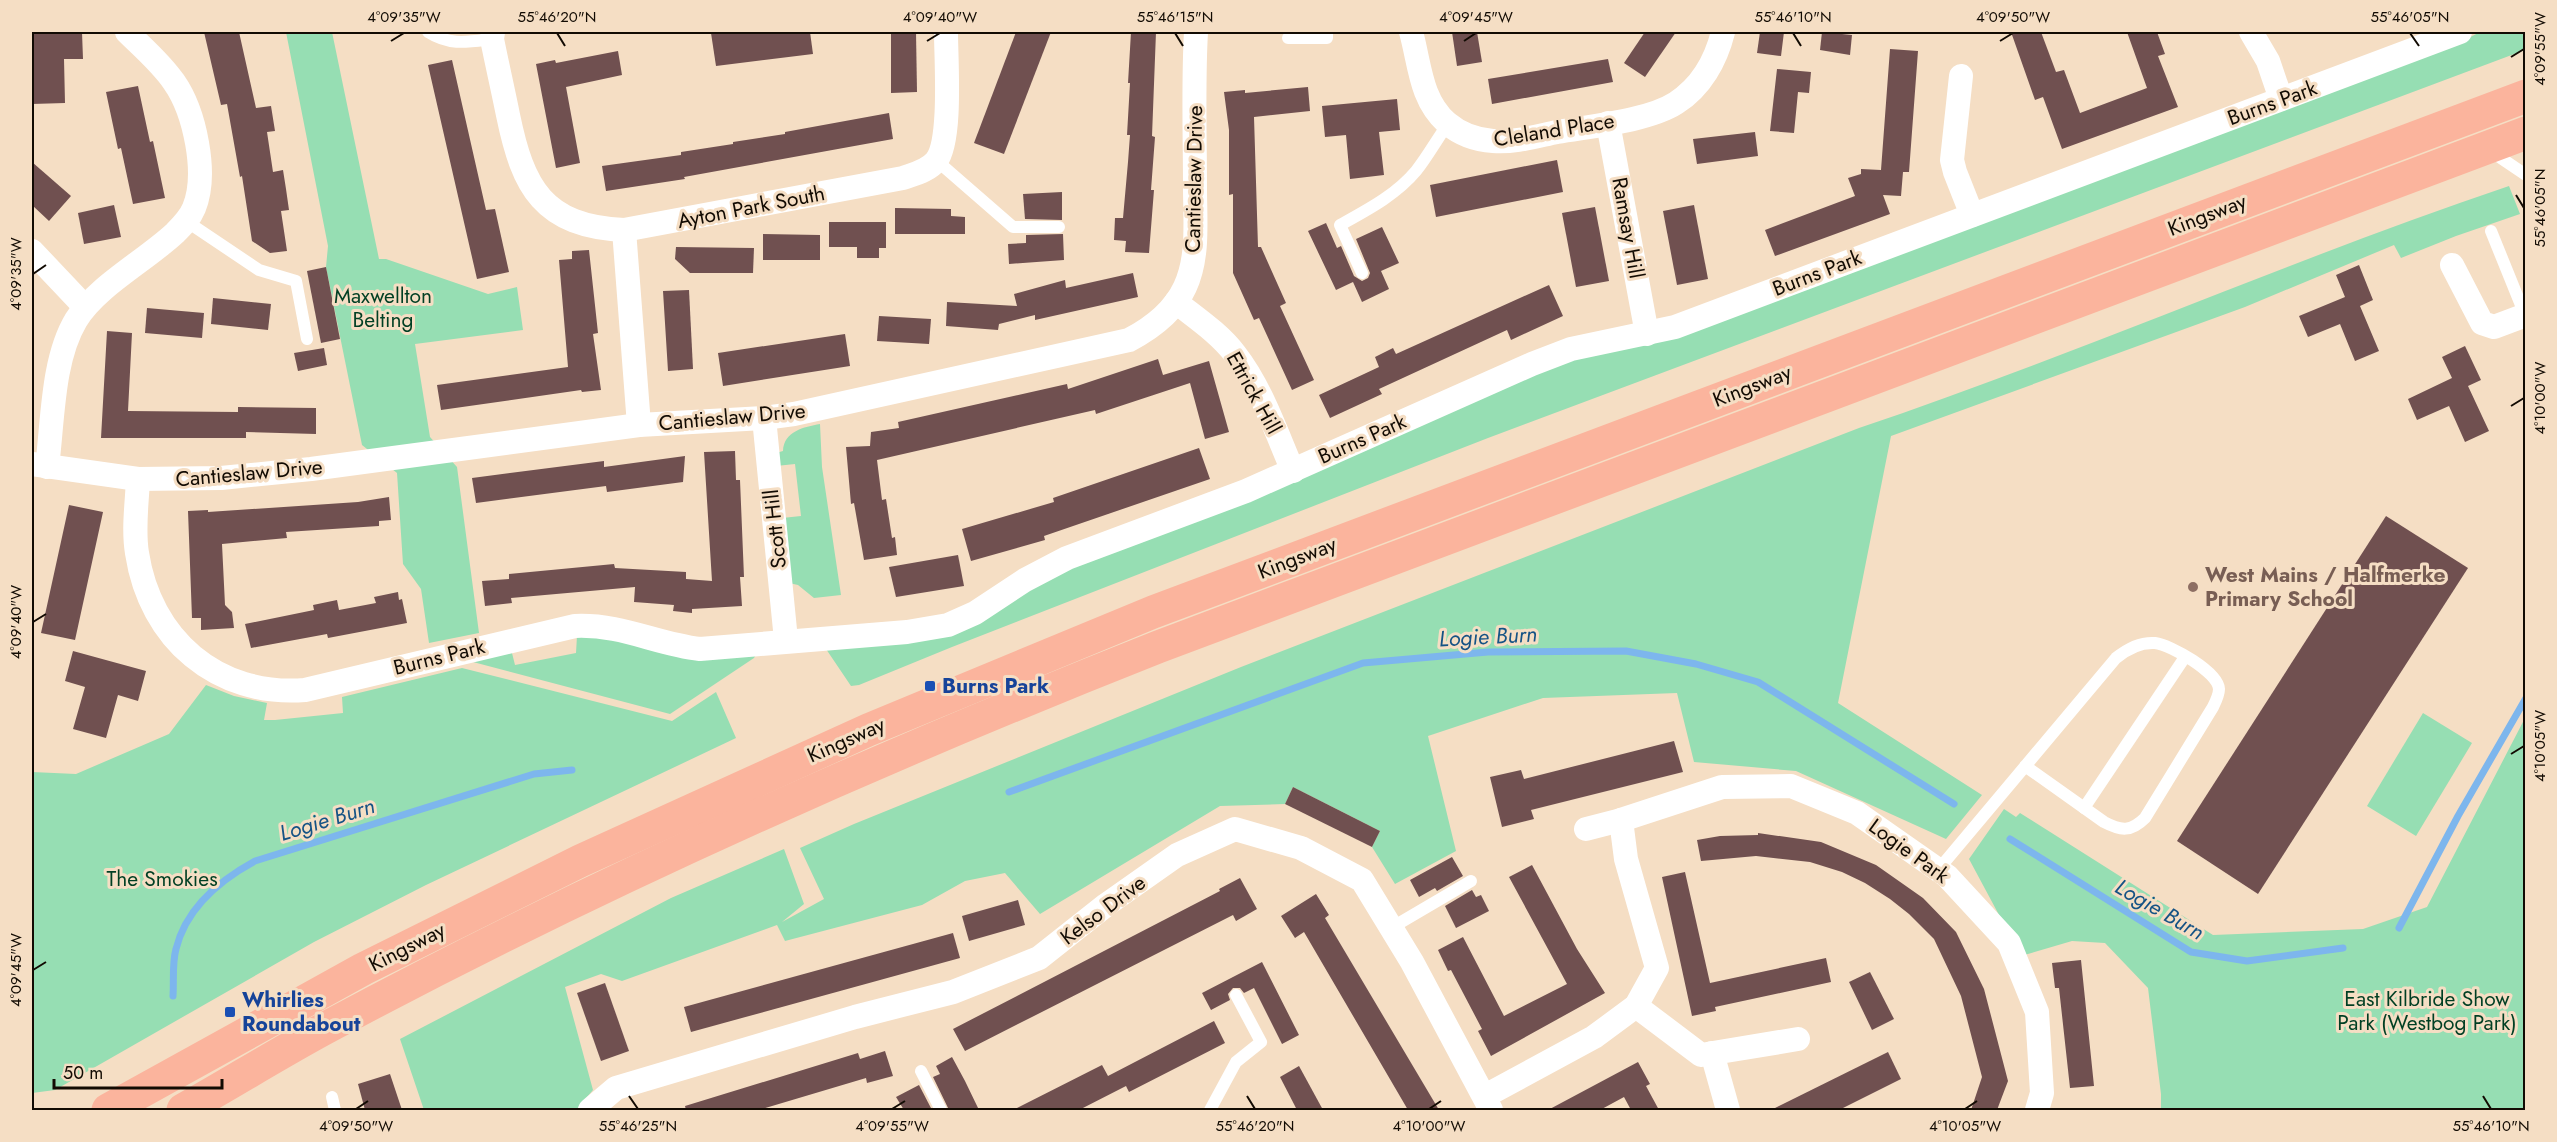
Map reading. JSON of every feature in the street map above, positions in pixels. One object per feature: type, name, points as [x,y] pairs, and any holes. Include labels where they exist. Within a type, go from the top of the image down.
[{"type":"highway","name":"Kingsway","points":[[108,1110],[363,969],[580,861],[868,730],[1053,652],[1153,612],[2526,96]]},
{"type":"highway","name":"Kingsway","points":[[183,1110],[332,1024],[634,873],[856,772],[988,716],[1168,643],[2526,133]]},
{"type":"highway","points":[[158,1082],[175,1110]]},
{"type":"street","points":[[39,465],[61,358],[71,330],[85,307],[186,222],[194,210],[200,183],[200,167],[189,113],[183,96],[173,81],[128,32]]},
{"type":"street","points":[[936,160],[945,138],[946,32]]},
{"type":"street","name":"Cantieslaw Drive","points":[[39,465],[138,479],[175,480],[260,476],[639,425],[764,418],[822,409],[1129,340],[1154,325],[1176,302],[1189,279],[1194,250],[1196,32]]},
{"type":"street","name":"Cleland Place","points":[[1411,32],[1424,91],[1438,114],[1448,124],[1471,137],[1497,142],[1654,113],[1685,97],[1713,63],[1723,32]]},
{"type":"street","points":[[2252,32],[2264,52],[2281,99]]},
{"type":"street","name":"Burns Park","points":[[138,479],[136,550],[142,578],[159,618],[174,638],[197,660],[239,682],[265,690],[305,690],[575,626],[592,625],[628,630],[680,646],[700,649],[786,640],[907,632],[948,625],[975,613],[1025,580],[1067,558],[1197,511],[1293,471],[1532,364],[1571,349],[1647,334],[1686,323],[2460,32]]},
{"type":"street","name":"Ayton Park South","points":[[492,35],[517,154],[532,188],[552,209],[575,222],[602,229],[624,230],[903,178],[918,173],[936,160]]},
{"type":"street","points":[[1960,76],[1952,160],[1954,172],[1972,215]]},
{"type":"street","name":"Ramsay Hill","points":[[1608,123],[1647,334]]},
{"type":"street","points":[[624,230],[639,425]]},
{"type":"street","points":[[32,251],[85,307]]},
{"type":"street","points":[[2452,265],[2482,323],[2494,327],[2525,315]]},
{"type":"street","name":"Ettrick Hill","points":[[1176,302],[1222,339],[1236,354],[1258,393],[1293,471]]},
{"type":"street","name":"Scott Hill","points":[[764,418],[786,640]]},
{"type":"street","name":"Logie Park","points":[[1586,829],[1722,787],[1791,786],[1857,813],[1947,876],[2009,943],[2037,1012],[2042,1093],[2037,1110]]},
{"type":"street","points":[[1488,1103],[1594,1036],[1636,1006],[1657,968],[1626,859],[1621,820]]},
{"type":"street","name":"Kelso Drive","points":[[590,1110],[616,1088],[855,1017],[953,992],[1040,958],[1106,905],[1177,855],[1235,829],[1301,848],[1362,880],[1488,1103]]},
{"type":"street","points":[[1636,1006],[1701,1055],[1798,1039]]},
{"type":"street","points":[[1712,1053],[1728,1110]]},
{"type":"lane","points":[[428,32],[449,42],[461,43],[492,35]]},
{"type":"lane","points":[[1288,38],[1327,38],[1327,32]]},
{"type":"lane","points":[[1362,273],[1340,225],[1379,202],[1402,185],[1416,171],[1448,124]]},
{"type":"lane","points":[[2486,148],[2526,175]]},
{"type":"lane","points":[[936,160],[1013,227],[1059,227]]},
{"type":"lane","points":[[186,222],[259,270],[296,281],[307,339]]},
{"type":"lane","points":[[2491,231],[2525,315]]},
{"type":"lane","points":[[1938,870],[2001,793],[2116,658],[2128,648],[2155,643],[2171,648],[2214,677],[2219,688],[2218,697],[2145,818],[2129,830],[2118,830],[2025,766]]},
{"type":"lane","points":[[2084,808],[2184,657]]},
{"type":"lane","points":[[1391,928],[1471,881]]},
{"type":"lane","points":[[1210,1110],[1236,1062],[1262,1042],[1236,995]]},
{"type":"lane","points":[[921,1071],[940,1110]]},
{"type":"lane","points":[[333,1097],[335,1110]]},
{"type":"green space","name":"Maxwellton Belting","points":[[286,32],[332,32],[379,259],[386,259],[488,294],[517,287],[523,330],[415,344],[430,437],[457,467],[479,633],[429,643],[421,589],[403,564],[397,473],[362,445],[326,267],[328,246]]},
{"type":"green space","points":[[2480,32],[2525,32],[2525,50],[1488,438],[859,685],[851,686],[824,646],[908,639],[1058,572],[1535,371],[2461,42]]},
{"type":"green space","points":[[2509,186],[2520,214],[2401,258],[2394,245],[2245,307],[1891,436],[1838,703],[1982,795],[1946,839],[1796,771],[1694,762],[1677,693],[1543,698],[1428,736],[1456,851],[1395,884],[1372,847],[1380,831],[1293,787],[1285,804],[1220,806],[1040,914],[1005,873],[965,881],[922,905],[785,941],[777,925],[622,981],[601,974],[565,987],[593,1090],[576,1110],[424,1110],[400,1039],[671,898],[784,849],[804,904],[782,922],[824,899],[800,848],[854,824],[1241,667],[1859,428]]},
{"type":"green space","points":[[820,424],[822,467],[841,595],[814,598],[798,585],[789,583],[782,518],[801,516],[795,464],[776,466],[776,453],[783,451],[784,444],[791,434]]},
{"type":"green space","points":[[577,636],[757,653],[754,658],[670,714],[473,662],[511,649],[515,665],[576,653]]},
{"type":"green space","name":"The Smokies","points":[[462,668],[672,721],[716,692],[736,738],[426,885],[314,942],[55,1090],[32,1093],[32,772],[76,774],[169,734],[206,685],[234,696],[267,703],[264,720],[275,720],[343,713],[342,697]]},
{"type":"green space","points":[[2423,713],[2472,743],[2416,836],[2367,806]]},
{"type":"green space","name":"East Kilbride Show Park (Westbog Park)","points":[[2525,718],[2525,1110],[2161,1110],[2148,988],[2105,943],[2072,941],[2021,956],[1969,859],[2004,809],[2016,817],[2020,813],[2213,935],[2363,929],[2427,907]]},
{"type":"building","points":[[32,32],[82,32],[83,59],[64,59],[65,103],[32,104]]},
{"type":"building","points":[[204,32],[239,32],[256,108],[271,106],[275,131],[267,132],[273,172],[283,170],[289,210],[281,211],[287,251],[270,253],[252,241],[242,176],[240,177],[227,104],[221,105]]},
{"type":"building","points":[[810,32],[813,54],[716,66],[711,33]]},
{"type":"building","points":[[891,32],[916,32],[917,92],[891,93]]},
{"type":"building","points":[[1016,32],[1051,32],[1004,154],[974,143]]},
{"type":"building","points":[[1131,32],[1156,32],[1152,136],[1155,137],[1151,190],[1154,190],[1149,253],[1125,252],[1126,241],[1114,240],[1115,218],[1123,218],[1128,162],[1130,83],[1128,83]]},
{"type":"building","points":[[1452,32],[1477,32],[1482,62],[1457,66]]},
{"type":"building","points":[[1645,32],[1676,32],[1645,77],[1624,63]]},
{"type":"building","points":[[1760,32],[1784,32],[1781,56],[1757,53]]},
{"type":"building","points":[[1822,32],[1852,35],[1850,55],[1820,50]]},
{"type":"building","points":[[2011,32],[2041,32],[2056,72],[2064,70],[2080,113],[2147,88],[2127,32],[2157,32],[2165,54],[2158,56],[2178,107],[2062,149],[2043,97],[2035,100]]},
{"type":"building","points":[[1890,49],[1918,51],[1909,172],[1903,172],[1901,196],[1883,195],[1890,214],[1775,256],[1765,230],[1855,196],[1848,178],[1861,174],[1861,169],[1881,170]]},
{"type":"building","points":[[618,51],[622,75],[566,87],[580,163],[556,168],[536,64],[555,60],[556,63]]},
{"type":"building","points":[[1608,59],[1613,82],[1492,104],[1488,79]]},
{"type":"building","points":[[452,60],[486,210],[495,209],[509,272],[477,279],[428,65]]},
{"type":"building","points":[[1777,69],[1811,72],[1809,93],[1798,92],[1794,133],[1770,131]]},
{"type":"building","points":[[138,86],[165,198],[133,204],[106,92]]},
{"type":"building","points":[[1308,87],[1310,111],[1254,117],[1258,247],[1261,247],[1286,303],[1280,306],[1314,380],[1292,390],[1259,318],[1254,320],[1233,273],[1233,194],[1229,195],[1229,130],[1224,92],[1245,90],[1245,93]]},
{"type":"building","points":[[1397,99],[1400,130],[1379,132],[1384,175],[1350,179],[1346,135],[1325,137],[1322,106]]},
{"type":"building","points":[[889,113],[893,139],[684,177],[685,179],[606,191],[602,166],[681,155],[681,152]]},
{"type":"building","points":[[1755,132],[1758,156],[1697,164],[1693,139]]},
{"type":"building","points":[[1557,160],[1563,192],[1436,217],[1430,185]]},
{"type":"building","points":[[32,162],[71,196],[49,221],[32,205]]},
{"type":"building","points":[[1062,192],[1062,220],[1025,219],[1023,194]]},
{"type":"building","points":[[114,205],[121,237],[84,244],[78,213]]},
{"type":"building","points":[[1694,205],[1708,279],[1677,285],[1663,211]]},
{"type":"building","points":[[1595,207],[1609,281],[1576,287],[1562,213]]},
{"type":"building","points":[[895,208],[951,209],[951,216],[965,217],[965,234],[895,234]]},
{"type":"building","points":[[829,222],[886,222],[886,248],[879,248],[879,258],[857,258],[857,247],[829,247]]},
{"type":"building","points":[[1326,223],[1337,248],[1341,246],[1354,276],[1362,281],[1368,278],[1370,273],[1356,239],[1382,227],[1399,263],[1381,271],[1389,289],[1362,302],[1353,282],[1336,290],[1308,231]]},
{"type":"building","points":[[763,234],[820,235],[820,260],[763,260]]},
{"type":"building","points":[[1063,234],[1064,260],[1009,264],[1008,244],[1026,243],[1026,235]]},
{"type":"building","points":[[676,247],[754,248],[753,273],[690,273],[675,259]]},
{"type":"building","points":[[589,250],[598,333],[593,334],[601,390],[582,392],[581,390],[441,410],[437,385],[568,367],[559,260],[572,259],[572,251]]},
{"type":"building","points":[[2359,265],[2373,300],[2360,306],[2379,351],[2355,361],[2340,324],[2308,337],[2299,316],[2345,297],[2336,275]]},
{"type":"building","points":[[326,267],[340,339],[321,343],[307,271]]},
{"type":"building","points":[[1133,273],[1138,297],[1035,320],[1035,315],[999,324],[998,330],[946,326],[947,302],[1017,306],[1014,294],[1065,280],[1066,288]]},
{"type":"building","points":[[1549,285],[1563,316],[1511,340],[1507,330],[1379,389],[1382,394],[1330,418],[1319,395],[1379,367],[1375,357],[1393,348],[1396,354]]},
{"type":"building","points":[[689,290],[693,369],[668,371],[663,291]]},
{"type":"building","points":[[213,298],[271,304],[268,330],[211,324]]},
{"type":"building","points":[[147,308],[204,313],[202,338],[145,333]]},
{"type":"building","points":[[879,316],[931,319],[929,344],[877,341]]},
{"type":"building","points":[[107,331],[132,333],[128,411],[238,412],[238,407],[316,408],[316,434],[246,432],[246,438],[101,438]]},
{"type":"building","points":[[845,334],[850,366],[723,386],[718,353]]},
{"type":"building","points":[[2465,346],[2481,380],[2468,386],[2489,431],[2465,442],[2449,406],[2417,420],[2408,399],[2452,378],[2442,357]]},
{"type":"building","points":[[324,348],[327,365],[298,371],[294,353]]},
{"type":"building","points":[[1158,359],[1163,375],[1209,361],[1229,432],[1205,439],[1190,383],[1096,414],[1095,410],[877,460],[882,500],[886,499],[897,555],[864,560],[854,503],[851,504],[846,447],[870,446],[871,432],[899,428],[898,422],[1067,384],[1068,389]]},
{"type":"building","points":[[1199,448],[1210,479],[1044,536],[1045,540],[971,561],[962,529],[1054,502],[1053,498]]},
{"type":"building","points":[[735,451],[736,480],[740,480],[744,577],[740,577],[742,606],[692,609],[692,613],[673,611],[674,605],[634,602],[635,587],[511,598],[512,603],[485,606],[482,581],[509,579],[509,574],[614,564],[615,568],[686,572],[686,579],[712,581],[704,452]]},
{"type":"building","points":[[685,456],[683,482],[607,492],[606,486],[476,503],[472,478],[604,461],[604,467]]},
{"type":"building","points":[[389,497],[391,520],[379,521],[379,526],[286,532],[287,538],[222,544],[225,605],[232,612],[234,628],[201,630],[201,618],[192,618],[188,511],[208,510],[208,512],[358,502]]},
{"type":"building","points":[[69,505],[103,512],[75,640],[41,633]]},
{"type":"building","points":[[2386,516],[2468,568],[2258,894],[2177,841]]},
{"type":"building","points":[[958,555],[964,586],[896,597],[889,567]]},
{"type":"building","points":[[398,592],[399,600],[402,599],[407,623],[328,638],[327,634],[251,648],[245,624],[314,610],[313,605],[337,600],[339,610],[376,603],[374,597]]},
{"type":"building","points":[[73,651],[146,671],[138,701],[118,695],[106,738],[73,729],[85,687],[65,681]]},
{"type":"building","points":[[1674,741],[1683,772],[1531,810],[1534,819],[1502,827],[1490,777],[1521,770],[1524,779]]},
{"type":"building","points":[[1293,787],[1380,831],[1372,847],[1285,804]]},
{"type":"building","points":[[1758,833],[1821,842],[1876,865],[1923,898],[1956,932],[1984,989],[2008,1081],[1997,1110],[1971,1110],[1982,1077],[1961,996],[1934,939],[1890,899],[1842,872],[1810,862],[1756,856],[1701,861],[1697,840],[1720,836],[1758,835]]},
{"type":"building","points":[[1452,857],[1463,876],[1437,891],[1435,888],[1419,897],[1410,880]]},
{"type":"building","points":[[1532,865],[1577,949],[1605,993],[1491,1056],[1478,1031],[1482,1029],[1438,950],[1463,937],[1504,1016],[1567,984],[1509,877]]},
{"type":"building","points":[[1685,872],[1710,983],[1826,958],[1831,982],[1715,1007],[1716,1011],[1692,1016],[1662,877]]},
{"type":"building","points":[[1240,878],[1257,909],[1236,921],[1233,915],[965,1051],[953,1029],[1220,891],[1219,889]]},
{"type":"building","points":[[1472,890],[1476,897],[1481,895],[1489,911],[1456,928],[1445,906]]},
{"type":"building","points":[[1316,894],[1329,915],[1325,918],[1439,1110],[1408,1110],[1304,932],[1295,938],[1281,916]]},
{"type":"building","points":[[1018,900],[1025,925],[969,941],[962,916]]},
{"type":"building","points":[[953,933],[960,958],[691,1032],[684,1007]]},
{"type":"building","points":[[2081,960],[2094,1086],[2070,1088],[2059,988],[2055,988],[2052,963]]},
{"type":"building","points":[[1262,962],[1299,1035],[1282,1044],[1254,988],[1244,993],[1240,988],[1233,988],[1228,994],[1230,1000],[1211,1010],[1202,993]]},
{"type":"building","points":[[1870,972],[1894,1019],[1872,1030],[1849,982]]},
{"type":"building","points":[[605,983],[629,1051],[601,1061],[577,993]]},
{"type":"building","points":[[1214,1021],[1225,1043],[1129,1092],[1126,1086],[1079,1110],[1013,1110],[1102,1065],[1108,1076]]},
{"type":"building","points":[[885,1051],[893,1076],[867,1083],[866,1078],[759,1110],[686,1110],[685,1106],[858,1053],[860,1059]]},
{"type":"building","points":[[1888,1052],[1901,1079],[1839,1110],[1771,1110]]},
{"type":"building","points":[[952,1057],[979,1110],[949,1110],[933,1077],[940,1074],[936,1066]]},
{"type":"building","points":[[1638,1062],[1650,1084],[1646,1086],[1659,1110],[1631,1110],[1624,1097],[1600,1110],[1548,1110]]},
{"type":"building","points":[[1299,1066],[1323,1110],[1297,1110],[1280,1077]]},
{"type":"building","points":[[390,1074],[402,1110],[365,1110],[358,1084]]},
{"type":"building","points":[[919,1085],[932,1110],[904,1110],[896,1097]]},
{"type":"waterway","name":"Logie Burn","points":[[1009,792],[1363,663],[1488,652],[1626,651],[1696,664],[1758,682],[1954,804]]},
{"type":"waterway","name":"Logie Burn","points":[[2399,928],[2458,816],[2526,698]]},
{"type":"waterway","name":"Logie Burn","points":[[173,996],[175,954],[188,921],[196,908],[217,886],[255,861],[534,774],[572,770]]},
{"type":"waterway","name":"Logie Burn","points":[[2010,839],[2191,952],[2247,961],[2343,948]]},
{"type":"place","name":"West Mains / Halfmerke Primary School","points":[[2193,587]]},
{"type":"place","name":"Burns Park","points":[[930,686]]},
{"type":"place","name":"Whirlies Roundabout","points":[[230,1012]]}]
